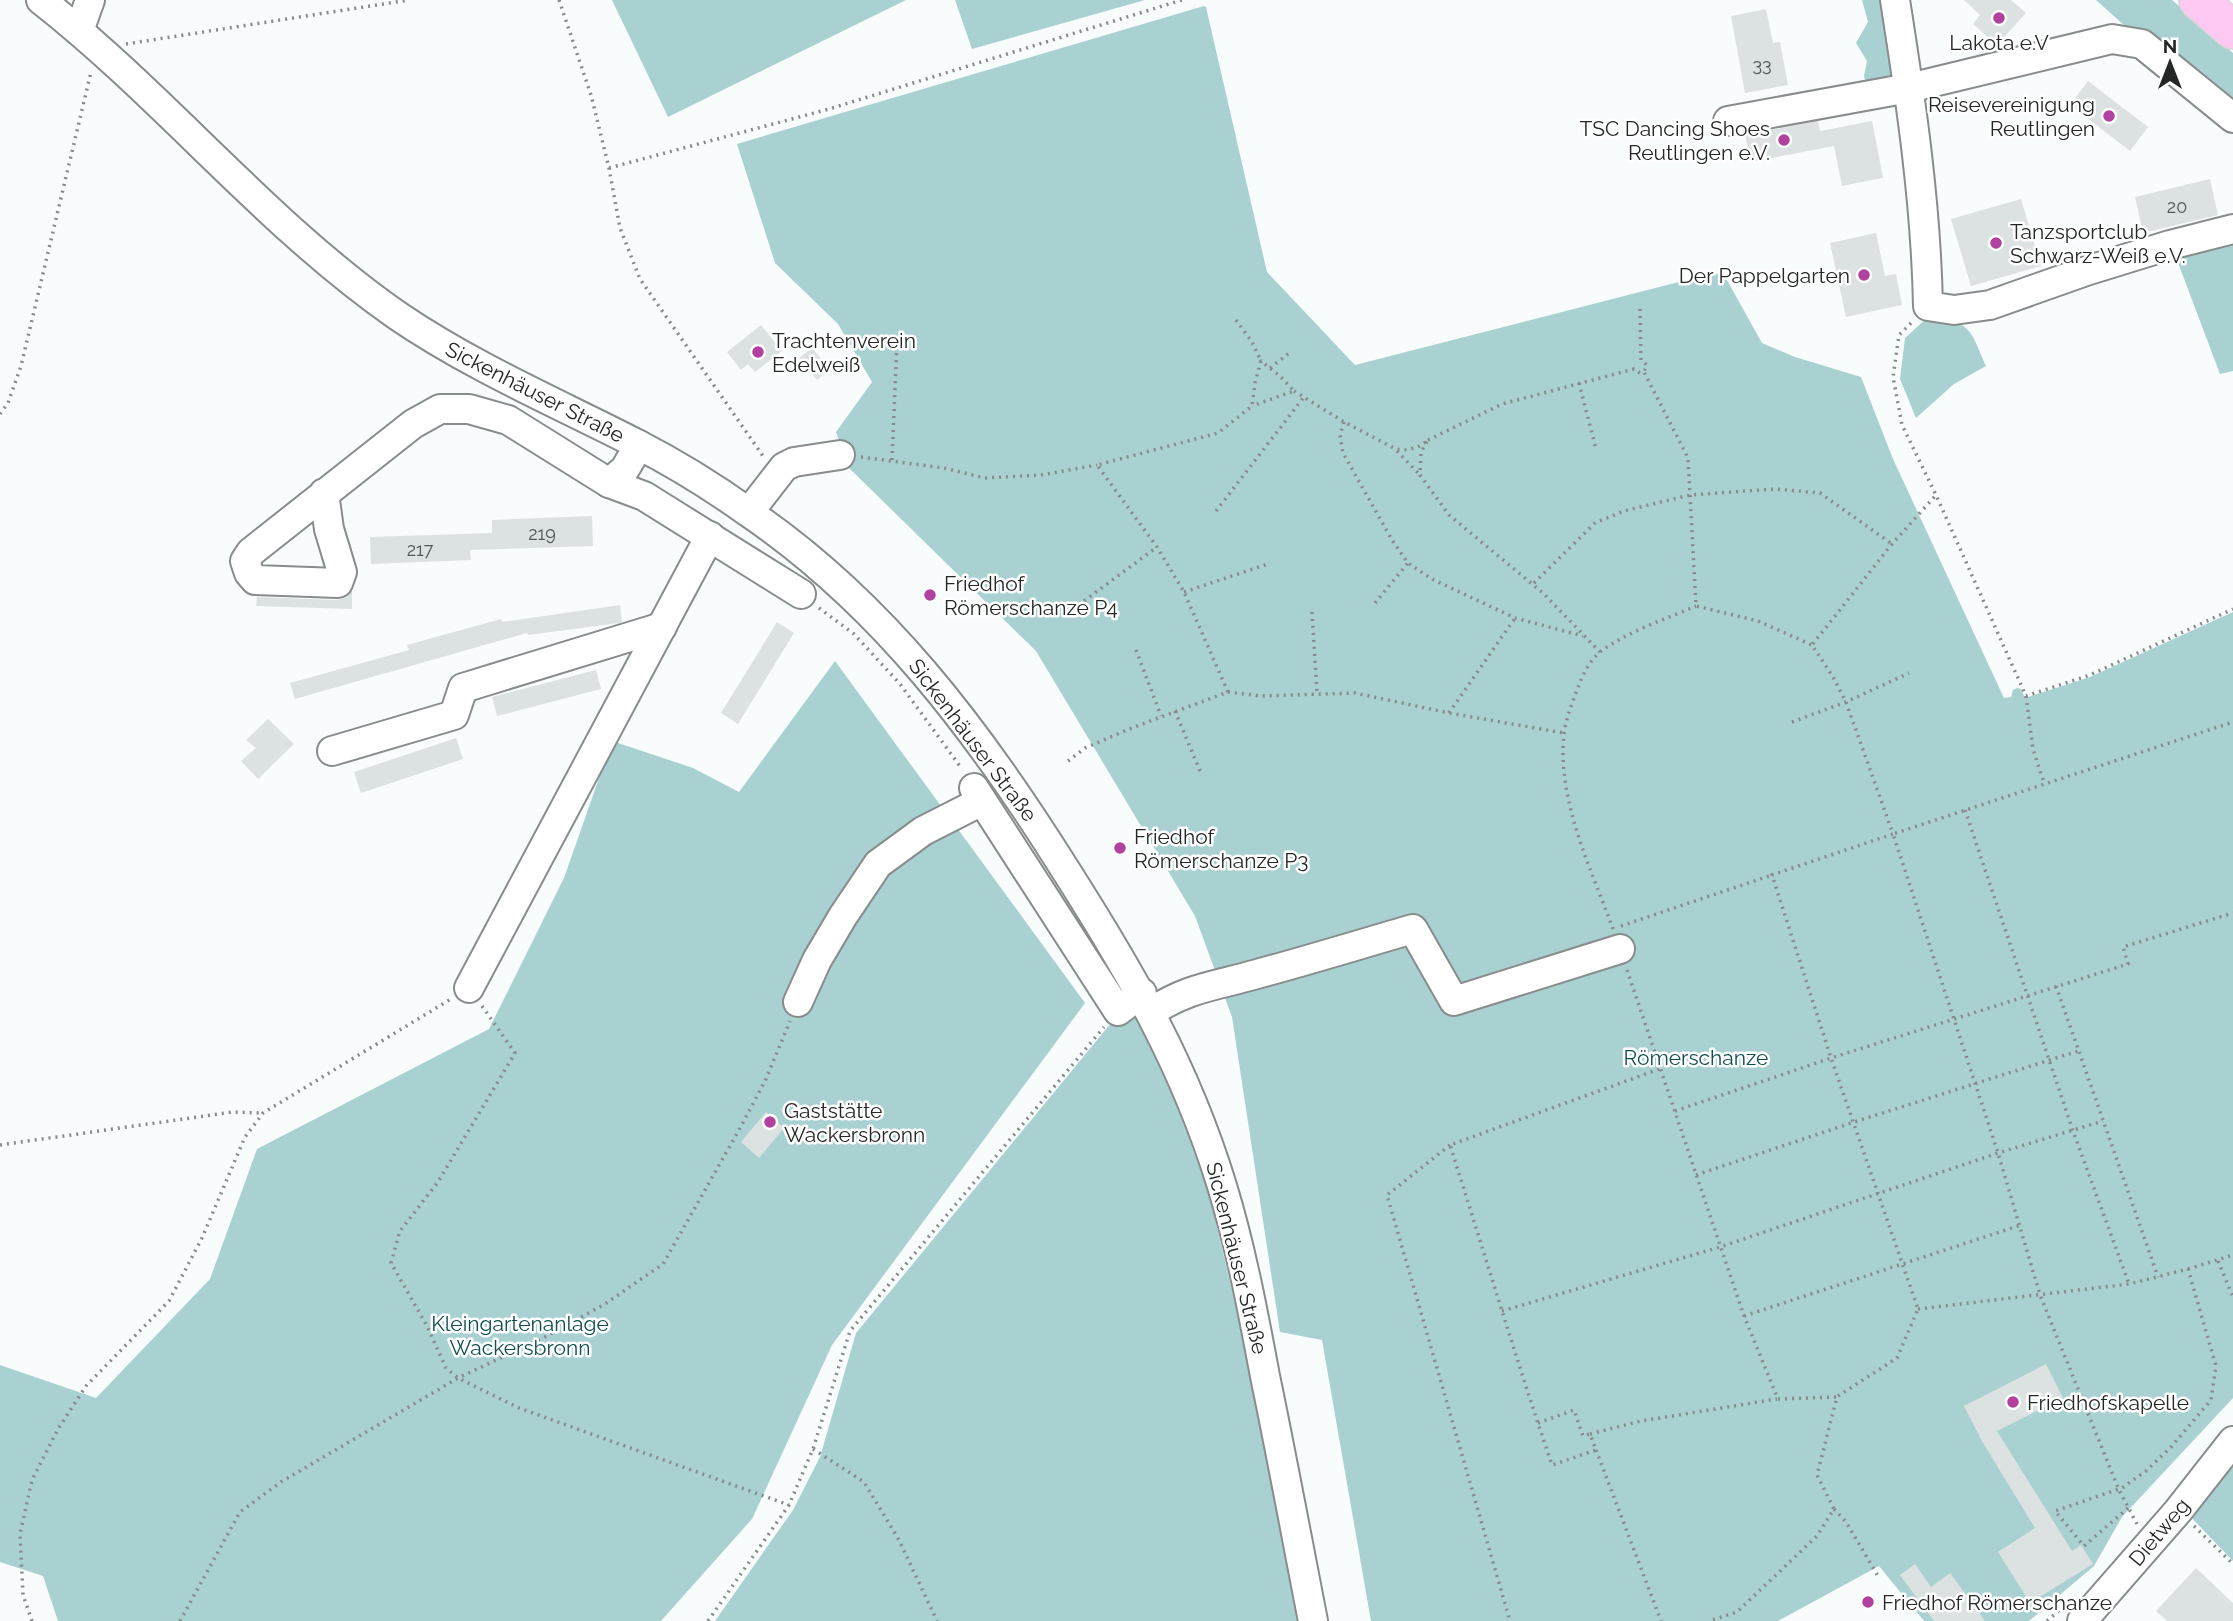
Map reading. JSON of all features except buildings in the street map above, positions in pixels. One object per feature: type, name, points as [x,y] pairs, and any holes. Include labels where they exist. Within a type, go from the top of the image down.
[{"type":"main road","points":[[2198,0],[2233,30]]},
{"type":"street","name":"Sickenhäuser Straße","points":[[41,0],[90,48],[341,274],[451,349],[639,445],[749,512],[812,561],[857,601],[938,687],[1037,825],[1147,1003],[1200,1121],[1231,1216],[1247,1286],[1313,1621]]},
{"type":"street","points":[[90,0],[90,48]]},
{"type":"street","points":[[1895,0],[1909,88],[1927,260],[1927,306],[1954,310],[1990,305],[2089,270],[2233,229]]},
{"type":"street","points":[[1728,121],[1909,88],[2112,39],[2142,44],[2233,118]]},
{"type":"street","points":[[324,493],[413,424],[440,410],[469,410],[508,420],[609,483],[644,496],[801,594]]},
{"type":"street","points":[[609,483],[625,469],[639,445]]},
{"type":"street","points":[[749,512],[776,475],[794,462],[819,460],[839,454]]},
{"type":"street","points":[[469,988],[710,536]]},
{"type":"street","points":[[332,751],[454,715],[463,688],[662,627]]},
{"type":"street","points":[[798,1002],[817,960],[878,864],[978,794],[1118,1011],[1169,1000],[1203,986],[1255,975],[1413,929],[1454,1001],[1616,939]]},
{"type":"street","name":"Dietweg","points":[[2082,1621],[2178,1511],[2233,1441]]},
{"type":"path","points":[[0,414],[8,403],[21,366],[90,48],[409,0]]},
{"type":"path","points":[[559,0],[591,95],[620,228],[640,279],[776,475]]},
{"type":"path","points":[[609,168],[829,108],[1182,0]]},
{"type":"path","points":[[1927,306],[1899,335],[1893,377],[1902,425],[2026,696],[2033,749],[2045,783]]},
{"type":"path","points":[[1640,309],[1641,360],[1647,365],[1644,372]]},
{"type":"path","points":[[1236,320],[1252,342],[1261,361],[1294,391],[1344,422],[1396,449],[1420,475],[1449,515],[1533,584],[1600,652]]},
{"type":"path","points":[[892,460],[897,342]]},
{"type":"path","points":[[1270,368],[1292,351]]},
{"type":"path","points":[[1634,369],[1635,364],[1641,360]]},
{"type":"path","points":[[1252,406],[1261,361]]},
{"type":"path","points":[[1396,449],[1408,450],[1420,446],[1502,404],[1634,369],[1640,373],[1644,372]]},
{"type":"path","points":[[1644,372],[1688,458],[1696,606]]},
{"type":"path","points":[[1580,383],[1595,449]]},
{"type":"path","points":[[839,454],[892,460],[985,478],[1041,475],[1097,465],[1218,433],[1252,406],[1294,391]]},
{"type":"path","points":[[1216,511],[1304,397]]},
{"type":"path","points":[[1344,422],[1340,435],[1343,453],[1408,564],[1432,579],[1515,618],[1585,637]]},
{"type":"path","points":[[1420,475],[1420,452],[1428,440]]},
{"type":"path","points":[[1097,465],[1157,547],[1184,592],[1227,692]]},
{"type":"path","points":[[1533,584],[1595,523],[1624,511],[1690,495],[1775,489],[1820,493],[1892,544]]},
{"type":"path","points":[[1812,646],[1892,544],[1936,495]]},
{"type":"path","points":[[1084,601],[1157,547]]},
{"type":"path","points":[[1184,592],[1268,564]]},
{"type":"path","points":[[1375,603],[1408,564]]},
{"type":"path","points":[[801,594],[854,634],[891,674],[939,735],[978,794]]},
{"type":"path","points":[[1778,1399],[1744,1317],[1662,1069],[1573,816],[1564,778],[1564,733],[1588,666],[1600,652],[1640,629],[1696,606],[1758,621],[1812,646],[1846,702],[1893,834],[1998,1153],[2040,1294],[2119,1490],[2138,1526]]},
{"type":"path","points":[[2026,696],[2090,675],[2233,609]]},
{"type":"path","points":[[1312,612],[1317,693]]},
{"type":"path","points":[[1449,713],[1515,618]]},
{"type":"path","points":[[1136,650],[1161,716]]},
{"type":"path","points":[[1792,722],[1846,702],[1909,673]]},
{"type":"path","points":[[1068,761],[1085,748],[1227,692],[1260,696],[1355,693],[1564,733]]},
{"type":"path","points":[[1175,711],[1200,771]]},
{"type":"path","points":[[1616,939],[1772,875],[2233,722]]},
{"type":"path","points":[[1964,810],[2073,1131],[2129,1284]]},
{"type":"path","points":[[1538,1423],[1574,1410],[1583,1436],[1641,1421],[1778,1399],[1837,1397],[1896,1358],[1917,1309],[1772,875]]},
{"type":"path","points":[[1675,1111],[1831,1058],[2128,964],[2123,947],[2233,913]]},
{"type":"path","points":[[2056,986],[2158,1277]]},
{"type":"path","points":[[32,1621],[23,1594],[20,1534],[32,1480],[58,1429],[86,1386],[169,1301],[202,1238],[245,1137],[263,1113],[469,988],[515,1053],[438,1182],[400,1231],[391,1263],[427,1326],[446,1368],[458,1378],[519,1408],[789,1505]]},
{"type":"path","points":[[180,1621],[240,1511],[281,1482],[458,1378],[543,1338],[605,1304],[663,1265],[740,1130],[766,1079],[798,1002]]},
{"type":"path","points":[[708,1621],[789,1505],[813,1449],[850,1331],[1118,1011]]},
{"type":"path","points":[[1696,1175],[2078,1051]]},
{"type":"path","points":[[1510,1621],[1387,1195],[1450,1145],[1662,1069]]},
{"type":"path","points":[[0,1145],[233,1112],[263,1113]]},
{"type":"path","points":[[1502,1311],[1720,1247],[1998,1153],[2103,1121]]},
{"type":"path","points":[[1450,1145],[1552,1465],[1596,1450]]},
{"type":"path","points":[[1744,1317],[2021,1225]]},
{"type":"path","points":[[1917,1309],[2129,1284],[2233,1255]]},
{"type":"path","points":[[2217,1260],[2233,1297]]},
{"type":"path","points":[[2129,1508],[2084,1546],[2055,1511],[2119,1490],[2146,1471],[2171,1447],[2211,1400],[2216,1366],[2188,1269]]},
{"type":"path","points":[[1837,1397],[1817,1475],[1834,1509],[1846,1522],[1878,1576]]},
{"type":"path","points":[[1590,1434],[1661,1621]]},
{"type":"path","points":[[813,1449],[864,1482],[899,1540],[937,1621]]},
{"type":"path","points":[[1709,1621],[1737,1612],[1817,1536],[1834,1509]]},
{"type":"path","points":[[2212,1542],[2233,1564]]},
{"type":"green space","points":[[612,0],[906,0],[668,117]]},
{"type":"green space","points":[[955,0],[1145,0],[972,49]]},
{"type":"green space","points":[[1862,0],[1889,0],[1903,83],[1866,84],[1864,76],[1867,61],[1856,43],[1868,22]]},
{"type":"green space","points":[[2096,0],[2172,0],[2233,53],[2233,116],[2143,42]]},
{"type":"green space","name":"Römerschanze","points":[[1204,6],[1267,272],[1355,365],[1702,276],[1723,273],[1762,343],[1795,357],[1861,377],[1893,459],[2004,698],[2011,697],[2013,690],[2017,688],[2021,689],[2025,698],[2090,677],[2233,612],[2233,1398],[2122,1517],[2094,1566],[2029,1621],[1924,1621],[1879,1566],[1778,1621],[1371,1621],[1322,1340],[1280,1332],[1232,1017],[1195,916],[1036,651],[848,467],[836,432],[872,382],[838,324],[775,263],[737,144]]},
{"type":"green space","points":[[2233,237],[2233,371],[2220,374],[2174,252]]},
{"type":"green space","points":[[1928,317],[1953,322],[1967,329],[1986,366],[1954,384],[1916,418],[1900,379],[1905,338]]},
{"type":"green space","name":"Kleingartenanlage Wackersbronn","points":[[835,661],[1085,1003],[832,1345],[752,1519],[661,1621],[58,1621],[43,1576],[0,1562],[0,1365],[96,1398],[210,1279],[257,1149],[489,1029],[564,878],[612,741],[693,768],[739,792]]},
{"type":"green space","points":[[1128,1014],[1138,1021],[1187,1126],[1204,1172],[1310,1621],[715,1621],[793,1510],[820,1457],[856,1333],[1116,1017]]},
{"type":"green space","points":[[2233,1449],[2233,1561],[2184,1510]]},
{"type":"place","name":"Lakota e.V","points":[[1999,18]]},
{"type":"place","name":"Reisevereinigung Reutlingen","points":[[2109,116]]},
{"type":"place","name":"TSC Dancing Shoes Reutlingen e.V.","points":[[1784,140]]},
{"type":"place","name":"Tanzsportclub Schwarz-Weiß e.V.","points":[[1996,243]]},
{"type":"place","name":"Der Pappelgarten","points":[[1864,275]]},
{"type":"place","name":"Trachtenverein Edelweiß","points":[[758,352]]},
{"type":"place","name":"Friedhof Römerschanze P4","points":[[930,595]]},
{"type":"place","name":"Friedhof Römerschanze P3","points":[[1120,848]]},
{"type":"place","name":"Gaststätte Wackersbronn","points":[[770,1122]]},
{"type":"place","name":"Friedhofskapelle","points":[[2013,1402]]},
{"type":"place","name":"Friedhof Römerschanze","points":[[1868,1602]]}]
